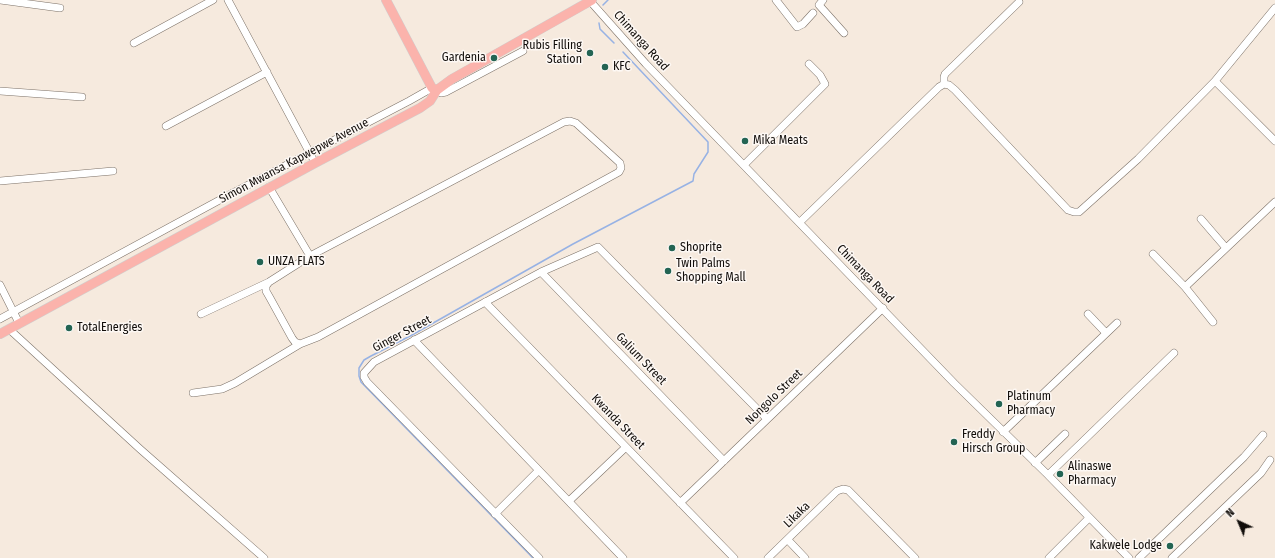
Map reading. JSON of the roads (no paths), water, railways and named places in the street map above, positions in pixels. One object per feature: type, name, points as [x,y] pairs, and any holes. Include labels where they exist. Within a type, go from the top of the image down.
[{"type":"main road","points":[[386,0],[435,89]]},
{"type":"main road","name":"Simon Mwansa Kapwepwe Avenue","points":[[0,334],[269,187],[420,108],[430,101],[435,89],[591,0]]},
{"type":"street","points":[[0,0],[60,8]]},
{"type":"street","points":[[134,42],[213,0]]},
{"type":"street","points":[[228,0],[315,163]]},
{"type":"street","name":"Chimanga Road","points":[[591,0],[646,64],[924,352],[1129,558]]},
{"type":"street","points":[[776,0],[797,26],[803,24],[813,13]]},
{"type":"street","points":[[823,0],[819,5],[844,33]]},
{"type":"street","points":[[944,84],[945,74],[1019,2]]},
{"type":"street","points":[[800,222],[939,87],[944,84],[949,85],[955,90],[1004,144],[1068,210],[1079,212],[1138,158],[1215,81],[1275,8]]},
{"type":"street","points":[[0,319],[227,196],[435,89],[441,93],[446,92],[523,51]]},
{"type":"street","points":[[744,165],[825,84],[820,75],[809,64]]},
{"type":"street","points":[[166,126],[267,72]]},
{"type":"street","points":[[1215,81],[1275,141]]},
{"type":"street","points":[[0,91],[82,97]]},
{"type":"street","points":[[193,393],[222,389],[235,383],[300,344],[318,337],[619,172],[621,168],[620,163],[576,123],[570,121],[564,122],[310,256],[269,282],[201,314]]},
{"type":"street","points":[[0,181],[113,171]]},
{"type":"street","points":[[269,187],[310,256]]},
{"type":"street","points":[[1185,287],[1275,202]]},
{"type":"street","points":[[1201,219],[1226,248]]},
{"type":"street","points":[[151,238],[156,249]]},
{"type":"street","name":"Ginger Street","points":[[539,558],[367,382],[364,377],[364,373],[374,362],[541,272],[598,248],[767,419]]},
{"type":"street","points":[[1154,254],[1185,287],[1213,322]]},
{"type":"street","name":"Galium Street","points":[[541,272],[724,461]]},
{"type":"street","points":[[269,282],[266,286],[266,291],[292,338],[295,342],[300,344]]},
{"type":"street","points":[[0,285],[19,323]]},
{"type":"street","name":"Kwanda Street","points":[[485,302],[734,558]]},
{"type":"street","name":"Nongolo Street","points":[[680,503],[883,308]]},
{"type":"street","points":[[1088,314],[1106,333]]},
{"type":"street","points":[[1004,432],[1117,323]]},
{"type":"street","points":[[9,329],[140,450],[264,558]]},
{"type":"street","points":[[414,340],[623,558]]},
{"type":"street","points":[[1048,475],[1174,353]]},
{"type":"street","points":[[1035,463],[1065,434]]},
{"type":"street","points":[[1139,558],[1244,457],[1263,435]]},
{"type":"street","points":[[569,501],[626,447]]},
{"type":"street","points":[[1172,558],[1261,473],[1270,460]]},
{"type":"street","points":[[495,514],[538,471]]},
{"type":"street","name":"Likaka","points":[[768,558],[838,491],[843,489],[848,490],[915,558]]},
{"type":"street","points":[[1049,558],[1089,518]]},
{"type":"street","points":[[788,540],[805,558]]},
{"type":"waterway","points":[[603,5],[608,0]]},
{"type":"waterway","points":[[599,23],[600,29],[614,43]]},
{"type":"waterway","points":[[533,558],[361,382],[359,368],[364,360],[371,356],[412,335],[573,244],[693,181],[694,174],[708,152],[708,142],[623,52]]},
{"type":"place","name":"Rubis Filling Station","points":[[590,53]]},
{"type":"place","name":"Gardenia","points":[[494,58]]},
{"type":"place","name":"KFC","points":[[605,67]]},
{"type":"place","name":"Mika Meats","points":[[745,141]]},
{"type":"place","name":"Shoprite","points":[[672,248]]},
{"type":"place","name":"UNZA FLATS","points":[[260,262]]},
{"type":"place","name":"Twin Palms Shopping Mall","points":[[668,271]]},
{"type":"place","name":"TotalEnergies","points":[[69,328]]},
{"type":"place","name":"Platinum Pharmacy","points":[[999,404]]},
{"type":"place","name":"Freddy Hirsch Group","points":[[954,442]]},
{"type":"place","name":"Alinaswe Pharmacy","points":[[1060,474]]},
{"type":"place","name":"Kakwele Lodge","points":[[1170,546]]}]
